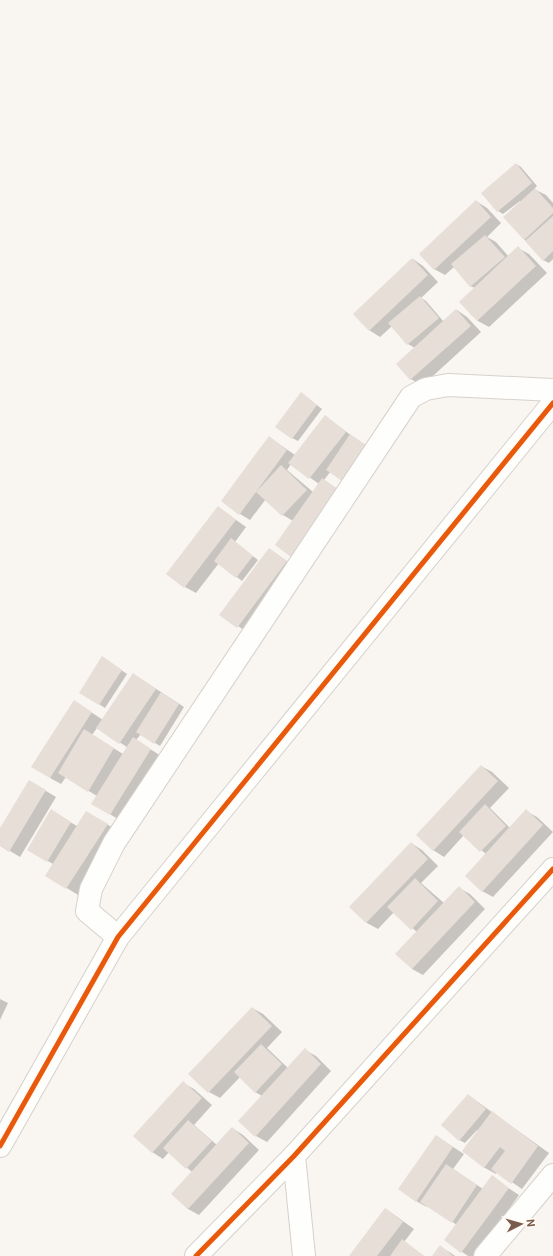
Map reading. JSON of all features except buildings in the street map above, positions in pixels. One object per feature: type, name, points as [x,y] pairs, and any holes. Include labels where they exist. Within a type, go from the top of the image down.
[{"type":"street","points":[[118,937],[87,911],[91,889],[114,843],[411,397],[426,389],[448,384],[553,390]]},
{"type":"street","points":[[0,1146],[118,937],[553,403]]},
{"type":"street","points":[[196,1256],[294,1156],[550,875]]},
{"type":"street","points":[[294,1156],[304,1256]]},
{"type":"street","points":[[485,1256],[553,1175]]},
{"type":"cycle path","points":[[0,1146],[118,937],[553,403]]},
{"type":"cycle path","points":[[196,1256],[294,1156],[553,869]]}]
